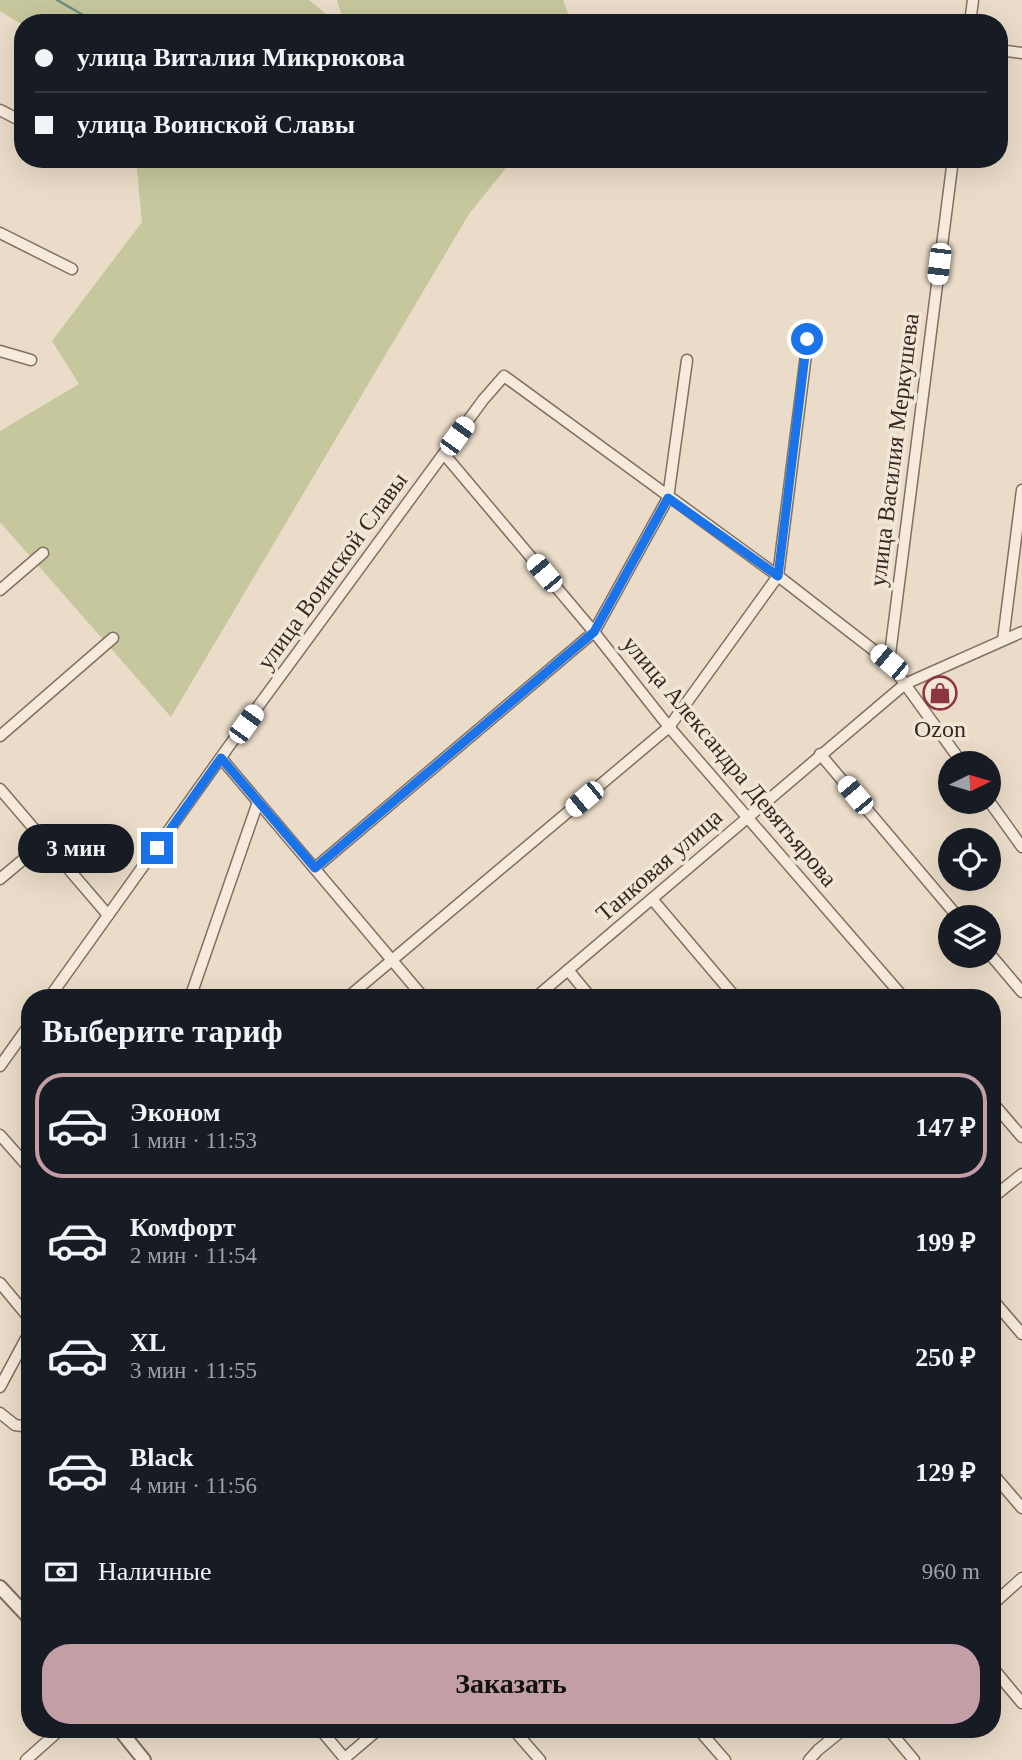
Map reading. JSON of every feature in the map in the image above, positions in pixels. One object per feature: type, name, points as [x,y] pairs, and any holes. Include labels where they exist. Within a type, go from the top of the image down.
[{"type":"street","name":"улица Василия Меркушева","points":[[889,662],[952,168]]},
{"type":"street","points":[[0,233],[72,269]]},
{"type":"street","points":[[356,989],[669,727],[778,576],[807,339]]},
{"type":"street","points":[[0,351],[31,360]]},
{"type":"street","points":[[315,868],[594,632],[668,498],[687,360]]},
{"type":"street","name":"улица Воинской Славы","points":[[55,989],[221,758],[483,400],[504,376],[668,498]]},
{"type":"street","name":"улица Александра Девятьярова","points":[[444,454],[594,632],[669,727],[896,989]]},
{"type":"street","points":[[1003,640],[1022,490]]},
{"type":"street","points":[[668,498],[778,576],[889,662],[953,751]]},
{"type":"street","points":[[0,590],[43,553]]},
{"type":"street","name":"Танковая улица","points":[[546,989],[905,684],[1003,640],[1020,636]]},
{"type":"street","points":[[0,736],[113,638]]},
{"type":"street","points":[[820,754],[948,905]]},
{"type":"street","points":[[221,758],[416,989]]},
{"type":"street","points":[[0,789],[108,915]]},
{"type":"street","points":[[193,989],[258,802]]},
{"type":"street","points":[[998,814],[1022,847]]},
{"type":"street","points":[[0,879],[44,842]]},
{"type":"street","points":[[652,899],[728,989]]},
{"type":"street","points":[[1001,967],[1022,992]]},
{"type":"street","points":[[568,971],[583,989]]},
{"type":"street","points":[[0,1066],[21,1037]]},
{"type":"street","points":[[1001,1112],[1022,1137]]},
{"type":"street","points":[[0,1135],[21,1160]]},
{"type":"street","points":[[1001,1191],[1022,1174]]},
{"type":"street","points":[[0,1283],[21,1308]]},
{"type":"street","points":[[1001,1310],[1022,1334]]},
{"type":"street","points":[[0,1387],[21,1348]]},
{"type":"street","points":[[0,1413],[15,1425],[21,1426]]},
{"type":"street","points":[[1001,1484],[1022,1508]]},
{"type":"street","points":[[1001,1597],[1022,1578]]},
{"type":"street","points":[[0,1587],[21,1609]]},
{"type":"street","points":[[1001,1678],[1022,1703]]},
{"type":"street","points":[[26,1760],[51,1738]]},
{"type":"street","points":[[126,1738],[144,1760]]},
{"type":"street","points":[[328,1738],[345,1759],[369,1738]]},
{"type":"street","points":[[521,1738],[540,1760]]},
{"type":"street","points":[[706,1738],[725,1760]]},
{"type":"street","points":[[809,1760],[833,1738]]},
{"type":"street","points":[[896,1738],[914,1760]]},
{"type":"green space","points":[[0,0],[309,0],[326,14],[14,14],[14,20],[0,11]]},
{"type":"green space","points":[[337,0],[563,0],[568,14],[341,14]]},
{"type":"green space","points":[[137,168],[506,168],[469,214],[171,717],[0,522],[0,431],[79,384],[52,341],[142,222]]},
{"type":"waterway","points":[[57,0],[81,14]]},
{"type":"place","name":"Ozon","points":[[940,693]]},
{"type":"route","points":[[157,848],[221,758],[315,868],[594,632],[668,498],[778,576],[807,339]]}]
